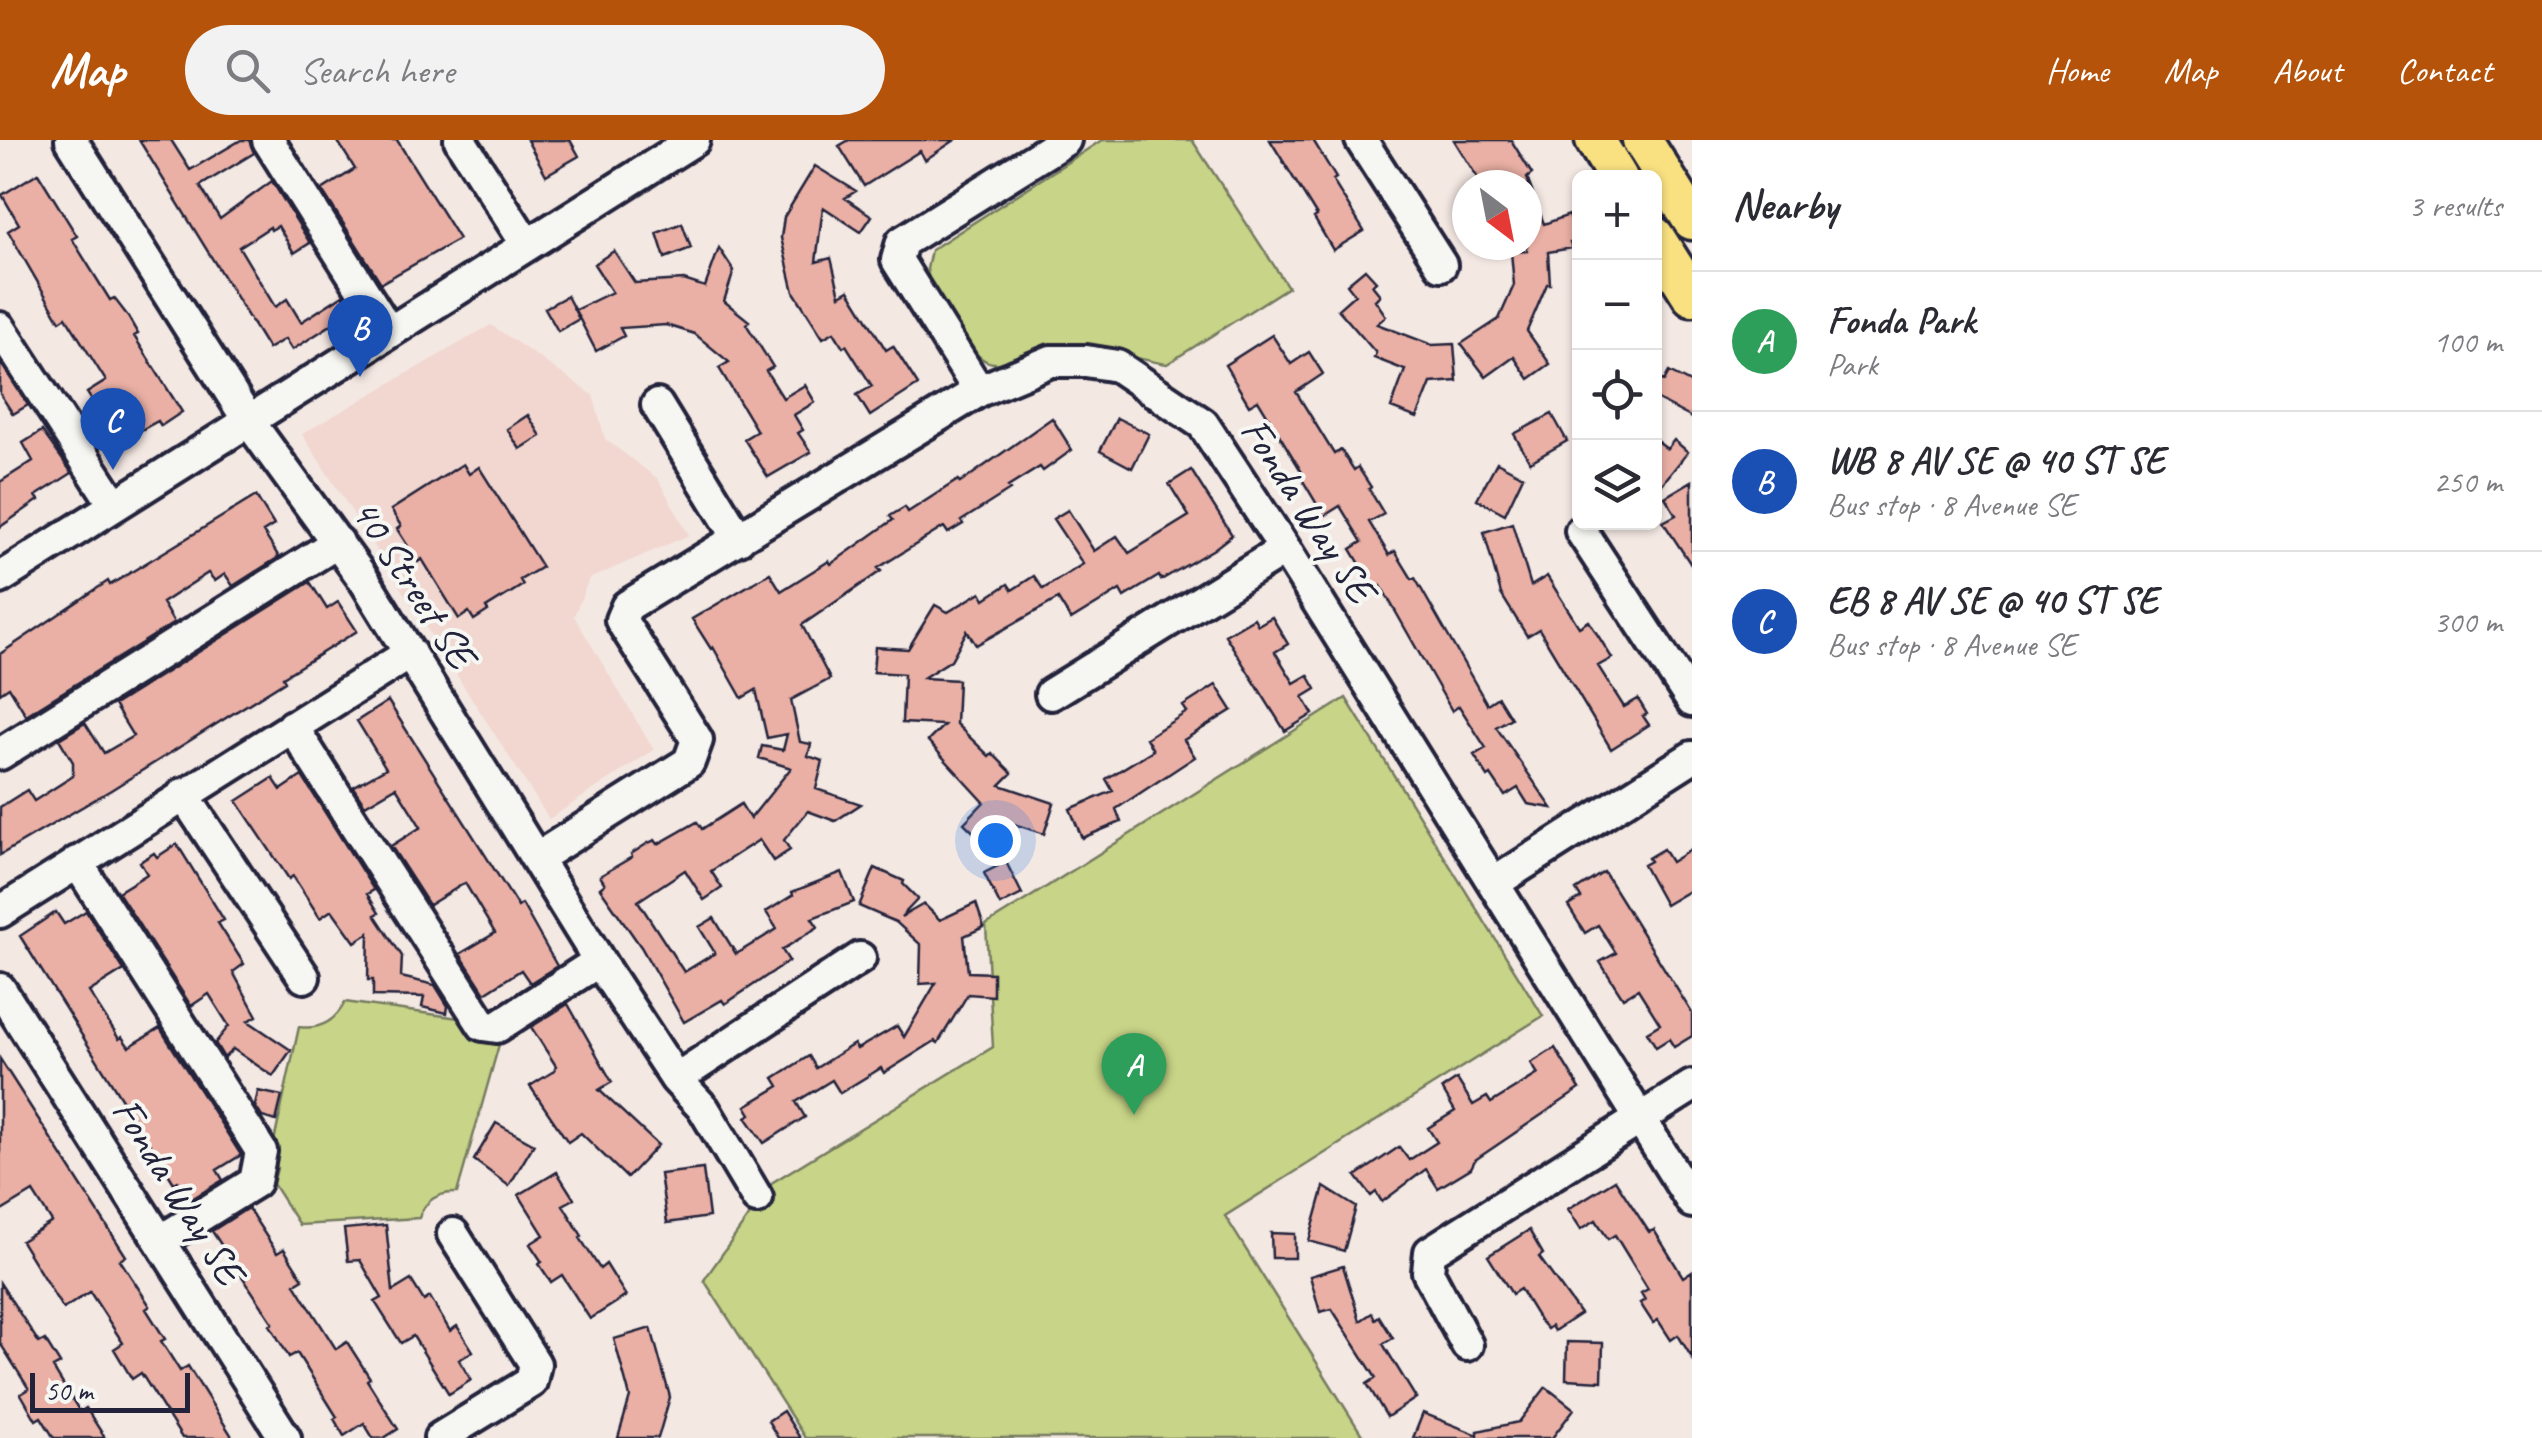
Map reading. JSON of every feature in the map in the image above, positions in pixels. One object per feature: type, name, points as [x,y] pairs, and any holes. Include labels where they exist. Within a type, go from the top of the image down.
[{"type":"main road","points":[[1595,140],[1613,170]]},
{"type":"main road","points":[[1642,140],[1692,220]]},
{"type":"main road","points":[[1662,249],[1692,296]]},
{"type":"street","name":"40 Street SE","points":[[71,140],[248,420],[338,542],[410,653],[599,960],[676,1078],[704,1109],[757,1198]]},
{"type":"street","points":[[268,140],[390,332]]},
{"type":"street","points":[[460,140],[527,245]]},
{"type":"street","points":[[0,578],[527,245],[659,149],[694,140]]},
{"type":"street","points":[[979,391],[897,260],[902,242],[1065,140]]},
{"type":"street","points":[[1361,140],[1441,265]]},
{"type":"street","points":[[0,328],[114,504]]},
{"type":"street","name":"Fonda Way SE","points":[[536,858],[689,762],[697,740],[621,620],[627,606],[979,391],[1051,360],[1116,366],[1203,424],[1285,548],[1692,1202]]},
{"type":"street","points":[[657,405],[739,539]]},
{"type":"street","points":[[1581,531],[1692,701]]},
{"type":"street","points":[[0,754],[338,542]]},
{"type":"street","points":[[1051,694],[1285,548]]},
{"type":"street","points":[[0,912],[410,653]]},
{"type":"street","points":[[292,726],[484,1025],[497,1027],[599,960]]},
{"type":"street","points":[[1494,883],[1692,757]]},
{"type":"street","points":[[183,794],[304,977]]},
{"type":"street","points":[[77,862],[260,1151],[255,1182],[160,1241]]},
{"type":"street","points":[[676,1078],[860,958]]},
{"type":"street","name":"Fonda Way SE","points":[[0,989],[285,1438]]},
{"type":"street","points":[[1467,1345],[1428,1272],[1430,1252],[1692,1086]]},
{"type":"street","points":[[440,1438],[531,1382],[536,1364],[453,1234]]},
{"type":"shaded area","points":[[491,325],[593,395],[605,439],[658,479],[689,535],[589,579],[574,616],[654,750],[549,819],[302,434]]},
{"type":"green space","points":[[1102,140],[1192,140],[1288,287],[1167,364],[1068,346],[1001,363],[986,361],[962,337],[929,280],[931,250]]},
{"type":"green space","points":[[1346,698],[1543,1016],[1225,1216],[1364,1438],[805,1438],[704,1280],[773,1182],[993,1047],[986,925]]},
{"type":"green space","points":[[345,1002],[466,1019],[482,1033],[500,1041],[457,1193],[433,1198],[419,1218],[299,1225],[273,1184],[277,1168],[273,1146],[299,1027],[327,1022]]},
{"type":"building","points":[[139,140],[171,140],[190,170],[241,140],[249,140],[254,153],[200,186],[220,219],[272,181],[310,243],[294,253],[278,226],[239,247],[275,307],[287,299],[301,322],[343,295],[356,315],[334,329],[331,325],[292,350],[285,339],[268,349]]},
{"type":"building","points":[[337,140],[397,140],[459,239],[381,283],[322,190],[355,169]]},
{"type":"building","points":[[527,140],[570,140],[579,156],[546,175]]},
{"type":"building","points":[[849,140],[955,140],[925,160],[920,151],[864,186],[839,146]]},
{"type":"building","points":[[1270,140],[1313,140],[1364,231],[1333,250],[1314,218],[1317,216]]},
{"type":"building","points":[[1454,140],[1511,140],[1530,170],[1473,170]]},
{"type":"building","points":[[815,166],[856,191],[845,198],[872,216],[861,232],[823,207],[816,262],[831,258],[840,295],[849,290],[886,350],[893,346],[918,385],[870,416],[857,395],[872,386],[834,332],[823,338],[794,292],[781,238],[784,217]]},
{"type":"building","points":[[38,173],[77,236],[72,239],[110,300],[114,298],[127,315],[138,334],[134,336],[182,412],[161,426],[158,421],[119,442],[87,393],[106,381],[66,317],[60,321],[8,231],[19,224],[2,195]]},
{"type":"building","points":[[1569,215],[1572,248],[1548,252],[1550,284],[1527,331],[1550,364],[1529,379],[1514,357],[1486,377],[1461,344],[1499,319],[1514,285],[1512,260],[1542,260],[1542,219],[1544,224]]},
{"type":"building","points":[[682,223],[691,248],[665,258],[657,233]]},
{"type":"building","points":[[719,248],[734,271],[724,301],[749,321],[746,324],[773,367],[766,371],[783,398],[805,385],[815,402],[794,415],[803,430],[798,433],[811,452],[768,477],[744,439],[757,431],[719,368],[729,362],[695,334],[666,325],[620,328],[624,336],[596,351],[575,310],[612,292],[594,264],[614,251],[635,283],[684,280],[705,287]]},
{"type":"building","points":[[1365,269],[1376,281],[1372,285],[1380,295],[1375,300],[1386,316],[1377,324],[1432,345],[1454,344],[1457,381],[1431,383],[1417,418],[1391,408],[1405,370],[1374,358],[1376,353],[1338,309],[1355,294],[1347,284]]},
{"type":"building","points":[[567,296],[579,319],[558,331],[545,308]]},
{"type":"building","points":[[1272,335],[1291,364],[1309,352],[1323,374],[1296,392],[1334,454],[1341,450],[1371,487],[1384,514],[1369,522],[1389,555],[1395,551],[1412,579],[1415,578],[1487,704],[1498,697],[1511,718],[1496,727],[1552,808],[1528,804],[1518,788],[1505,796],[1491,775],[1488,777],[1474,755],[1486,748],[1459,706],[1452,711],[1381,586],[1372,592],[1360,571],[1363,569],[1351,549],[1362,542],[1340,506],[1324,516],[1258,400],[1249,405],[1225,365]]},
{"type":"building","points":[[0,362],[28,405],[13,414],[0,394]]},
{"type":"building","points":[[1669,372],[1692,384],[1692,418],[1662,402]]},
{"type":"building","points":[[1552,414],[1567,441],[1530,462],[1514,434]]},
{"type":"building","points":[[528,415],[541,436],[520,449],[507,429]]},
{"type":"building","points":[[1052,418],[1072,450],[1043,471],[1040,467],[1008,487],[1010,490],[961,521],[963,524],[948,533],[944,527],[878,568],[881,571],[802,625],[830,679],[791,700],[800,742],[811,744],[808,756],[823,761],[816,789],[861,804],[835,821],[808,811],[784,840],[790,850],[773,861],[759,840],[711,871],[722,888],[704,900],[685,870],[638,901],[684,972],[715,953],[699,927],[714,918],[736,954],[777,929],[766,912],[792,892],[842,872],[854,902],[812,918],[818,927],[782,950],[789,961],[725,1004],[722,1000],[684,1022],[641,947],[600,888],[605,884],[600,876],[648,843],[655,840],[658,844],[697,822],[702,829],[741,804],[750,819],[791,768],[759,758],[762,746],[783,750],[787,734],[767,738],[756,690],[742,698],[692,619],[770,573],[781,591],[829,561],[831,564],[893,520],[890,516],[905,507],[908,512],[958,480],[960,483]]},
{"type":"building","points":[[1117,418],[1149,434],[1132,468],[1100,451]]},
{"type":"building","points":[[42,431],[72,473],[36,496],[39,500],[0,527],[0,482],[33,461],[23,443]]},
{"type":"building","points":[[1674,440],[1688,452],[1662,484],[1662,445],[1667,449]]},
{"type":"building","points":[[1497,462],[1523,476],[1505,514],[1477,499]]},
{"type":"building","points":[[463,464],[469,474],[479,467],[542,567],[520,580],[523,585],[474,620],[469,612],[459,619],[422,559],[418,562],[397,529],[401,526],[391,510]]},
{"type":"building","points":[[1191,470],[1232,535],[1214,549],[1124,597],[1120,590],[1071,620],[1058,599],[976,645],[967,631],[951,660],[923,678],[958,680],[956,724],[1012,773],[1000,785],[1054,803],[1044,834],[999,819],[993,824],[985,821],[1004,857],[1001,859],[964,823],[984,802],[928,741],[944,725],[902,723],[904,674],[873,672],[875,647],[908,649],[935,605],[948,612],[981,592],[985,599],[1008,584],[1012,590],[1034,576],[1043,589],[1083,564],[1053,519],[1068,510],[1094,551],[1117,536],[1129,553],[1189,516],[1169,484]]},
{"type":"building","points":[[1692,481],[1692,566],[1663,522],[1676,515],[1665,497]]},
{"type":"building","points":[[256,496],[274,525],[263,532],[279,557],[233,586],[225,574],[215,581],[208,573],[162,603],[174,623],[26,715],[9,687],[0,693],[0,654],[108,581],[110,585]]},
{"type":"building","points":[[1512,523],[1531,586],[1547,576],[1579,627],[1589,621],[1612,658],[1598,666],[1624,707],[1638,699],[1647,714],[1643,716],[1649,725],[1611,749],[1539,629],[1527,636],[1501,594],[1484,532]]},
{"type":"building","points":[[310,582],[327,609],[338,602],[357,631],[283,677],[285,681],[0,855],[0,807],[27,790],[34,801],[73,776],[73,762],[59,739],[85,723],[104,753],[133,736],[114,705]]},
{"type":"building","points":[[1272,617],[1288,644],[1275,652],[1294,683],[1308,675],[1316,689],[1303,697],[1313,714],[1285,731],[1225,635],[1254,618],[1258,625]]},
{"type":"building","points":[[1216,685],[1232,710],[1184,740],[1195,757],[1116,809],[1121,822],[1082,838],[1070,809],[1113,791],[1106,779],[1153,750],[1146,738],[1187,712],[1183,706]]},
{"type":"building","points":[[388,701],[518,907],[522,904],[557,966],[530,983],[521,970],[485,993],[460,954],[495,933],[465,883],[429,905],[391,846],[421,827],[396,787],[365,805],[353,787],[386,768],[357,721]]},
{"type":"building","points":[[302,776],[374,890],[367,894],[379,913],[375,915],[402,956],[401,977],[435,985],[448,1006],[447,1013],[422,1007],[424,997],[373,996],[373,980],[368,980],[369,933],[355,942],[332,910],[320,918],[237,801],[273,778],[281,790]]},
{"type":"building","points":[[177,844],[224,920],[218,923],[244,964],[233,972],[257,1016],[248,1021],[291,1050],[273,1076],[233,1049],[224,1058],[215,1043],[229,1026],[209,994],[191,1006],[118,892],[147,874],[140,862]]},
{"type":"building","points":[[1663,849],[1671,862],[1692,849],[1692,889],[1665,905],[1643,865]]},
{"type":"building","points":[[1006,862],[1022,894],[1000,905],[984,873]]},
{"type":"building","points":[[875,868],[904,881],[918,899],[901,917],[924,904],[940,920],[976,903],[984,927],[964,936],[968,972],[993,973],[993,996],[968,994],[938,1043],[935,1041],[884,1073],[881,1068],[840,1093],[832,1080],[796,1102],[805,1117],[764,1143],[746,1117],[751,1114],[746,1106],[779,1086],[774,1078],[809,1056],[816,1068],[854,1044],[857,1049],[897,1026],[904,1037],[936,983],[920,984],[921,945],[896,922],[859,906]]},
{"type":"building","points":[[1604,872],[1692,1013],[1692,1036],[1674,1047],[1669,1039],[1656,1047],[1647,1032],[1660,1024],[1638,989],[1623,998],[1600,962],[1616,953],[1598,925],[1585,933],[1568,906],[1581,898],[1576,890]]},
{"type":"building","points":[[86,911],[124,970],[89,992],[119,1039],[122,1037],[129,1047],[160,1028],[241,1155],[217,1170],[223,1180],[190,1200],[178,1181],[174,1183],[20,936],[56,912],[64,924]]},
{"type":"building","points":[[568,1004],[612,1082],[599,1090],[658,1145],[627,1178],[581,1133],[568,1142],[530,1086],[556,1066],[531,1027]]},
{"type":"building","points":[[1555,1048],[1580,1089],[1475,1160],[1471,1168],[1438,1188],[1426,1169],[1382,1202],[1376,1192],[1371,1196],[1356,1176],[1399,1147],[1409,1160],[1437,1142],[1428,1128],[1455,1111],[1442,1089],[1457,1079],[1473,1105],[1487,1097],[1491,1103],[1538,1074],[1531,1063]]},
{"type":"building","points":[[0,1059],[126,1256],[120,1260],[150,1306],[146,1309],[165,1339],[161,1341],[180,1371],[188,1366],[233,1438],[182,1438],[141,1373],[132,1379],[114,1349],[123,1343],[90,1292],[63,1309],[21,1241],[52,1222],[33,1192],[0,1212]]},
{"type":"building","points":[[258,1091],[282,1096],[276,1121],[262,1117],[255,1106]]},
{"type":"building","points":[[496,1123],[534,1144],[509,1186],[474,1160]]},
{"type":"building","points":[[703,1169],[709,1217],[667,1223],[660,1174]]},
{"type":"building","points":[[557,1172],[574,1199],[563,1205],[580,1238],[600,1269],[606,1264],[626,1296],[590,1319],[562,1275],[551,1282],[539,1264],[542,1262],[530,1244],[544,1235],[519,1195]]},
{"type":"building","points":[[1615,1180],[1649,1232],[1654,1230],[1683,1277],[1692,1271],[1692,1358],[1678,1335],[1671,1340],[1640,1303],[1645,1300],[1641,1293],[1648,1289],[1615,1235],[1608,1239],[1596,1220],[1581,1229],[1568,1209]]},
{"type":"building","points":[[1324,1187],[1356,1207],[1344,1251],[1309,1241]]},
{"type":"building","points":[[248,1208],[277,1253],[284,1249],[303,1279],[295,1284],[336,1349],[347,1342],[370,1378],[367,1380],[398,1429],[384,1438],[373,1438],[364,1423],[344,1436],[334,1419],[337,1417],[297,1353],[289,1357],[270,1325],[273,1323],[212,1231]]},
{"type":"building","points":[[386,1225],[393,1291],[411,1280],[424,1301],[430,1297],[450,1331],[457,1326],[473,1351],[459,1360],[471,1380],[449,1394],[413,1336],[401,1343],[375,1302],[382,1298],[360,1260],[348,1261],[344,1229]]},
{"type":"building","points":[[1529,1230],[1543,1254],[1539,1257],[1580,1314],[1554,1331],[1539,1320],[1520,1289],[1512,1294],[1488,1256]]},
{"type":"building","points":[[1271,1233],[1295,1234],[1295,1258],[1272,1258]]},
{"type":"building","points":[[1343,1266],[1360,1321],[1372,1313],[1375,1319],[1379,1316],[1393,1338],[1383,1344],[1416,1398],[1387,1417],[1367,1384],[1376,1378],[1332,1309],[1320,1312],[1310,1276]]},
{"type":"building","points":[[0,1283],[39,1343],[45,1340],[60,1364],[53,1368],[80,1412],[86,1408],[105,1438],[54,1438],[41,1417],[36,1420],[21,1394],[29,1389],[0,1343]]},
{"type":"building","points":[[651,1328],[670,1397],[658,1438],[618,1438],[630,1397],[614,1339]]},
{"type":"building","points":[[1567,1342],[1603,1343],[1602,1381],[1566,1379]]},
{"type":"building","points":[[1546,1387],[1574,1409],[1552,1438],[1413,1438],[1423,1413],[1478,1435],[1478,1431],[1519,1422]]},
{"type":"building","points":[[783,1411],[800,1438],[778,1438],[768,1421]]},
{"type":"place","name":"WB 8 AV SE @ 40 ST SE","points":[[360,377]]},
{"type":"place","name":"EB 8 AV SE @ 40 ST SE","points":[[113,470]]},
{"type":"place","name":"Fonda Park","points":[[1134,1115]]}]
